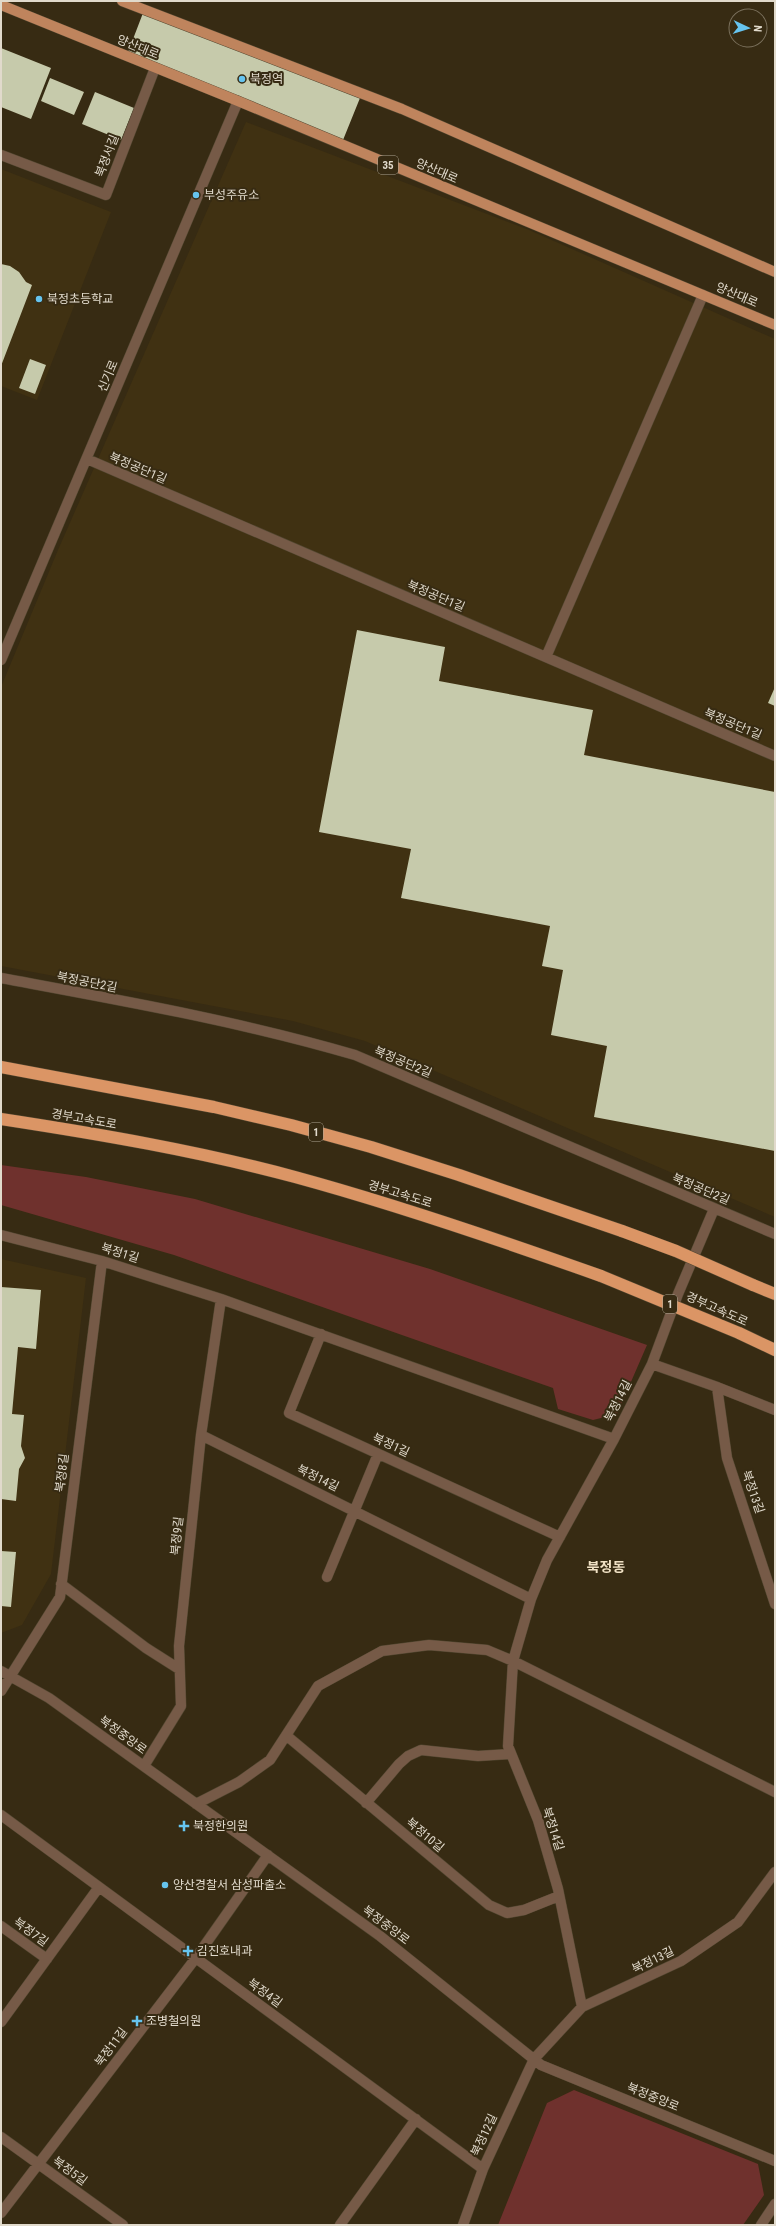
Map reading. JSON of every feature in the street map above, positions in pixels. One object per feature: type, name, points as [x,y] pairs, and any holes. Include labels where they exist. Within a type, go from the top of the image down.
[{"type":"highway","name":"1","points":[[1,1067],[207,1105],[291,1125],[371,1147],[622,1231],[676,1251],[775,1294]]},
{"type":"highway","name":"경부고속도로","points":[[1,1119],[179,1150],[294,1177],[442,1222],[601,1276],[739,1333],[775,1350]]},
{"type":"main road","points":[[122,1],[402,109],[775,272]]},
{"type":"main road","name":"양산대로","points":[[1,5],[238,101],[775,325]]},
{"type":"street","name":"북정서길","points":[[1,155],[106,195],[155,68]]},
{"type":"street","name":"신기로","points":[[1,660],[238,101]]},
{"type":"street","points":[[546,657],[703,295]]},
{"type":"street","name":"북정공단1길","points":[[87,459],[775,756]]},
{"type":"street","name":"북정공단2길","points":[[1,978],[196,1017],[300,1040],[355,1055],[775,1234]]},
{"type":"street","name":"북정14길","points":[[582,2007],[560,1896],[538,1820],[508,1746],[513,1660],[532,1599],[547,1560],[614,1440],[652,1364],[678,1294],[714,1208]]},
{"type":"street","name":"북정1길","points":[[1,1235],[102,1261],[221,1299],[614,1440]]},
{"type":"street","name":"북정8길","points":[[12,1677],[60,1597],[102,1261]]},
{"type":"street","name":"북정9길","points":[[144,1766],[181,1706],[179,1646],[201,1435],[221,1299]]},
{"type":"street","name":"북정1길","points":[[321,1334],[289,1413],[560,1537]]},
{"type":"street","points":[[652,1364],[717,1387],[775,1410]]},
{"type":"street","name":"북정13길","points":[[717,1387],[727,1458],[775,1604]]},
{"type":"street","name":"북정14길","points":[[201,1435],[532,1599]]},
{"type":"street","points":[[327,1577],[378,1454]]},
{"type":"street","points":[[61,1584],[146,1648],[179,1669]]},
{"type":"street","points":[[196,1804],[239,1782],[270,1760],[318,1686],[382,1651],[429,1645],[487,1650],[513,1660],[775,1792]]},
{"type":"street","name":"북정중앙로","points":[[1,1671],[49,1698],[380,1936],[541,2065],[775,2161]]},
{"type":"street","points":[[1,1691],[12,1677]]},
{"type":"street","name":"북정10길","points":[[286,1736],[489,1905],[507,1913],[524,1910],[560,1896]]},
{"type":"street","points":[[366,1803],[399,1764],[408,1756],[421,1750],[478,1756],[511,1754]]},
{"type":"street","name":"북정4길","points":[[1,1814],[195,1959],[484,2169]]},
{"type":"street","name":"북정11길","points":[[1,2213],[195,1959],[268,1855]]},
{"type":"street","name":"북정13길","points":[[534,2059],[582,2007],[681,1961],[738,1922],[775,1872]]},
{"type":"street","points":[[1,2022],[99,1887]]},
{"type":"street","name":"북정7길","points":[[1,1926],[47,1959]]},
{"type":"street","name":"북정12길","points":[[463,2225],[484,2169],[534,2059]]},
{"type":"street","points":[[340,2225],[416,2119]]},
{"type":"street","name":"북정5길","points":[[1,2137],[123,2225]]},
{"type":"street","points":[[761,2225],[775,2204]]},
{"type":"shaded area","points":[[246,122],[529,230],[775,339],[775,1217],[365,1041],[293,1021],[1,966],[1,687],[58,550]]},
{"type":"shaded area","name":"북정초등학교","points":[[1,169],[111,212],[37,400],[1,386]]},
{"type":"shaded area","points":[[1,1165],[86,1177],[195,1199],[430,1269],[647,1345],[617,1414],[593,1420],[558,1409],[553,1388],[174,1255],[1,1205]]},
{"type":"shaded area","points":[[1,1259],[86,1278],[51,1574],[22,1625],[1,1633]]},
{"type":"shaded area","points":[[574,2090],[758,2164],[764,2195],[743,2225],[498,2225],[547,2103]]},
{"type":"building","name":"북정역","points":[[143,13],[360,98],[341,145],[125,60]]},
{"type":"building","points":[[1,48],[51,68],[31,119],[1,107]]},
{"type":"building","points":[[50,78],[84,92],[74,115],[41,101]]},
{"type":"building","points":[[95,92],[134,108],[121,140],[82,124]]},
{"type":"building","points":[[1,264],[10,266],[19,272],[26,282],[32,285],[1,366]]},
{"type":"building","points":[[30,359],[46,365],[35,394],[19,388]]},
{"type":"building","points":[[357,630],[445,647],[439,681],[593,710],[584,755],[775,792],[775,1151],[594,1117],[607,1046],[551,1035],[563,970],[542,966],[550,926],[401,898],[411,849],[319,832]]},
{"type":"building","points":[[775,687],[775,706],[768,703]]},
{"type":"building","points":[[1,1287],[41,1290],[36,1349],[18,1347],[12,1414],[24,1415],[21,1446],[25,1458],[19,1469],[16,1501],[1,1499]]},
{"type":"building","points":[[1,1551],[16,1552],[11,1607],[1,1606]]},
{"type":"place","name":"북정역","points":[[242,79]]},
{"type":"place","name":"부성주유소","points":[[196,195]]},
{"type":"place","name":"북정초등학교","points":[[39,299]]},
{"type":"place","name":"북정한의원","points":[[184,1826]]},
{"type":"place","name":"양산경찰서 삼성파출소","points":[[165,1885]]},
{"type":"place","name":"김진호내과","points":[[188,1951]]},
{"type":"place","name":"조병철의원","points":[[137,2021]]},
{"type":"district","name":"북정동","points":[[606,1567]]}]
